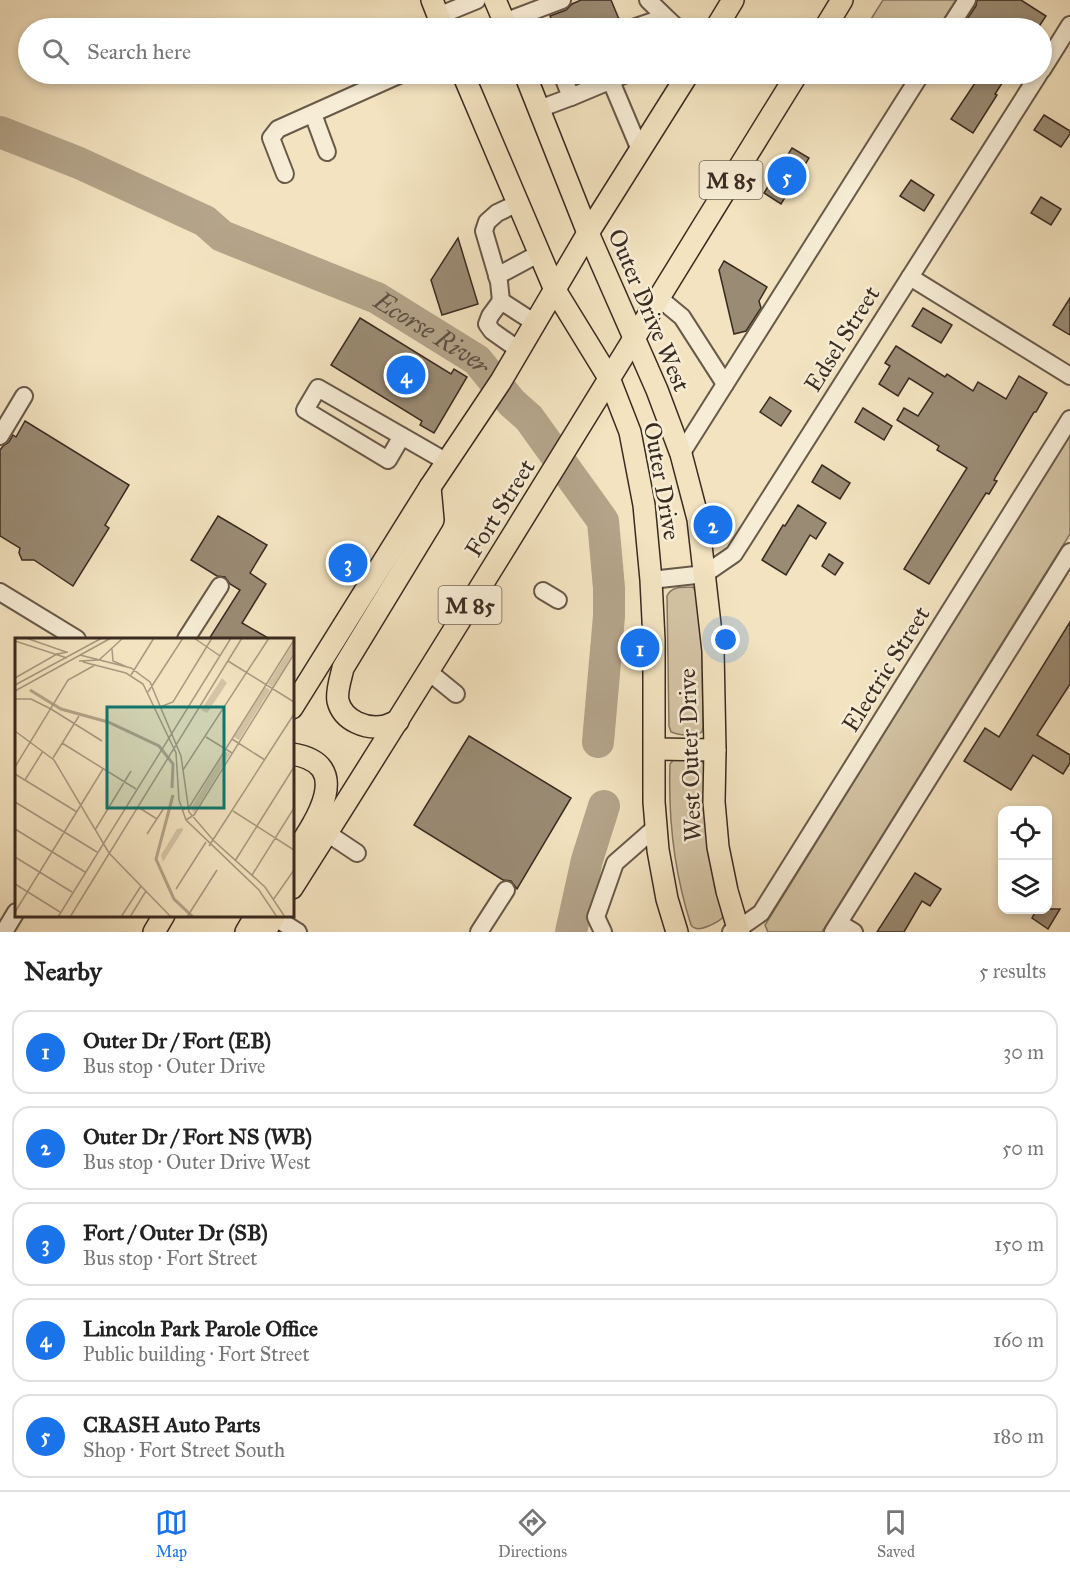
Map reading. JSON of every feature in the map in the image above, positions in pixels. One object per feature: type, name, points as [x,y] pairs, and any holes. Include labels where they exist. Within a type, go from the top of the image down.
[{"type":"main road","points":[[495,0],[503,18]]},
{"type":"main road","points":[[722,18],[733,0]]},
{"type":"main road","points":[[829,16],[842,0]]},
{"type":"main road","name":"Outer Drive","points":[[467,84],[555,290],[609,378],[630,432],[644,505],[651,580],[654,640],[654,802],[658,850],[667,899],[677,932]]},
{"type":"main road","name":"Outer Drive West","points":[[529,84],[588,233],[657,390],[681,454],[698,519],[705,574]]},
{"type":"main road","points":[[294,705],[430,488],[488,401],[588,233],[682,84]]},
{"type":"main road","name":"M 85","points":[[634,338],[791,84]]},
{"type":"main road","name":"Fort Street","points":[[294,885],[429,672],[634,338]]},
{"type":"main road","points":[[398,721],[375,727],[351,720],[343,713],[338,700],[339,687],[343,668],[433,520],[430,488]]},
{"type":"main road","name":"West Outer Drive","points":[[705,574],[712,651],[714,802],[718,847],[736,931]]},
{"type":"main road","points":[[654,749],[715,750]]},
{"type":"main road","points":[[294,754],[304,756],[317,764],[326,775],[326,792],[319,814],[294,854]]},
{"type":"main road","points":[[154,932],[163,917]]},
{"type":"main road","points":[[246,932],[268,920]]},
{"type":"street","points":[[438,15],[477,0]]},
{"type":"street","points":[[522,18],[562,0]]},
{"type":"street","points":[[648,0],[666,18]]},
{"type":"street","points":[[955,18],[967,0]]},
{"type":"street","name":"Edsel Street","points":[[1052,53],[1070,25]]},
{"type":"street","points":[[285,174],[271,138],[278,129],[379,84]]},
{"type":"street","points":[[566,84],[571,97]]},
{"type":"street","points":[[539,109],[571,97],[589,84]]},
{"type":"street","points":[[612,84],[640,150]]},
{"type":"street","points":[[681,454],[915,84]]},
{"type":"street","name":"Edsel Street","points":[[651,580],[705,574],[734,554],[1032,84]]},
{"type":"street","points":[[313,114],[327,152]]},
{"type":"street","points":[[514,358],[487,324],[501,301],[497,276],[484,231],[487,222],[497,213],[518,203]]},
{"type":"street","points":[[497,276],[540,253]]},
{"type":"street","points":[[910,277],[1070,376]]},
{"type":"street","points":[[659,298],[682,317],[725,384]]},
{"type":"street","points":[[501,301],[535,323]]},
{"type":"street","points":[[402,436],[388,460],[305,410],[318,388],[402,436],[447,462]]},
{"type":"street","points":[[0,436],[24,396]]},
{"type":"street","name":"Electric Street","points":[[736,931],[761,913],[1070,419]]},
{"type":"street","points":[[854,932],[836,927],[1070,552]]},
{"type":"street","points":[[187,638],[220,585]]},
{"type":"street","points":[[543,591],[558,600]]},
{"type":"street","points":[[0,592],[75,638]]},
{"type":"street","points":[[429,672],[456,694]]},
{"type":"street","points":[[603,932],[596,917],[615,863],[656,827]]},
{"type":"street","points":[[327,833],[357,853]]},
{"type":"street","points":[[479,932],[506,890]]},
{"type":"street","points":[[4,932],[15,914]]},
{"type":"street","points":[[268,920],[297,932]]},
{"type":"shaded area","points":[[883,0],[956,0],[944,18],[872,18]]},
{"type":"shaded area","points":[[1070,434],[1070,534],[822,932],[768,932],[765,925]]},
{"type":"shaded area","points":[[693,587],[698,595],[702,635],[703,727],[702,732],[686,735],[671,732],[669,726],[667,596],[672,590]]},
{"type":"shaded area","points":[[674,759],[701,759],[704,764],[723,917],[698,929],[691,925],[685,905],[673,845],[670,764]]},
{"type":"building","points":[[581,0],[611,0],[618,18],[551,18],[550,16],[566,10]]},
{"type":"building","points":[[977,0],[1021,0],[1046,16],[1045,18],[968,18],[976,6]]},
{"type":"building","points":[[974,84],[1002,84],[973,133],[951,119]]},
{"type":"building","points":[[1044,115],[1070,131],[1061,147],[1034,130]]},
{"type":"building","points":[[792,148],[809,158],[781,204],[764,193]]},
{"type":"building","points":[[911,180],[934,195],[924,211],[900,196]]},
{"type":"building","points":[[1041,197],[1061,209],[1051,225],[1031,213]]},
{"type":"building","points":[[458,238],[478,304],[442,315],[431,280]]},
{"type":"building","points":[[724,261],[767,287],[759,301],[761,308],[746,331],[734,334],[719,270]]},
{"type":"building","points":[[1070,298],[1070,335],[1053,325]]},
{"type":"building","points":[[923,308],[952,325],[941,343],[912,326]]},
{"type":"building","points":[[360,318],[451,374],[454,369],[467,377],[434,433],[420,425],[422,421],[331,365]]},
{"type":"building","points":[[896,346],[945,377],[947,374],[973,391],[978,382],[1006,399],[1019,376],[1047,393],[996,476],[994,480],[997,481],[989,494],[986,493],[929,584],[904,569],[967,468],[937,450],[939,446],[897,420],[904,408],[918,416],[933,393],[909,378],[898,396],[879,384],[890,366],[885,363]]},
{"type":"building","points":[[770,397],[791,411],[781,426],[760,412]]},
{"type":"building","points":[[863,408],[892,426],[884,440],[855,422]]},
{"type":"building","points":[[25,421],[129,485],[105,525],[109,528],[73,586],[34,560],[22,560],[19,553],[20,548],[0,536],[0,450],[13,435],[16,437]]},
{"type":"building","points":[[822,465],[850,483],[840,499],[812,482]]},
{"type":"building","points":[[798,505],[826,523],[816,539],[810,535],[786,575],[762,560]]},
{"type":"building","points":[[218,516],[267,545],[250,573],[266,584],[242,623],[268,638],[210,638],[240,590],[230,584],[225,577],[217,576],[191,560]]},
{"type":"building","points":[[829,554],[843,563],[835,575],[822,566]]},
{"type":"building","points":[[1070,622],[1070,684],[1037,735],[1070,755],[1070,763],[1063,774],[1033,755],[1011,790],[964,761],[985,728],[999,737]]},
{"type":"building","points":[[469,736],[571,798],[517,889],[511,881],[503,880],[414,825]]},
{"type":"building","points":[[915,873],[941,889],[930,906],[922,901],[904,932],[877,932]]},
{"type":"building","points":[[1052,909],[1060,909],[1048,929],[1032,918],[1034,914],[1052,914]]},
{"type":"waterway","name":"Ecorse River","points":[[0,132],[79,163],[205,221],[222,236],[377,298],[477,360],[512,403],[529,418],[603,521],[609,616],[598,742]]},
{"type":"waterway","name":"Ecorse River","points":[[571,932],[587,860],[604,806]]},
{"type":"place","name":"CRASH Auto Parts","points":[[787,176]]},
{"type":"place","name":"Lincoln Park Parole Office","points":[[406,375]]},
{"type":"place","name":"Outer Dr / Fort NS (WB)","points":[[713,525]]},
{"type":"place","name":"Fort / Outer Dr (SB)","points":[[348,563]]},
{"type":"place","name":"Outer Dr / Fort (EB)","points":[[640,648]]}]
